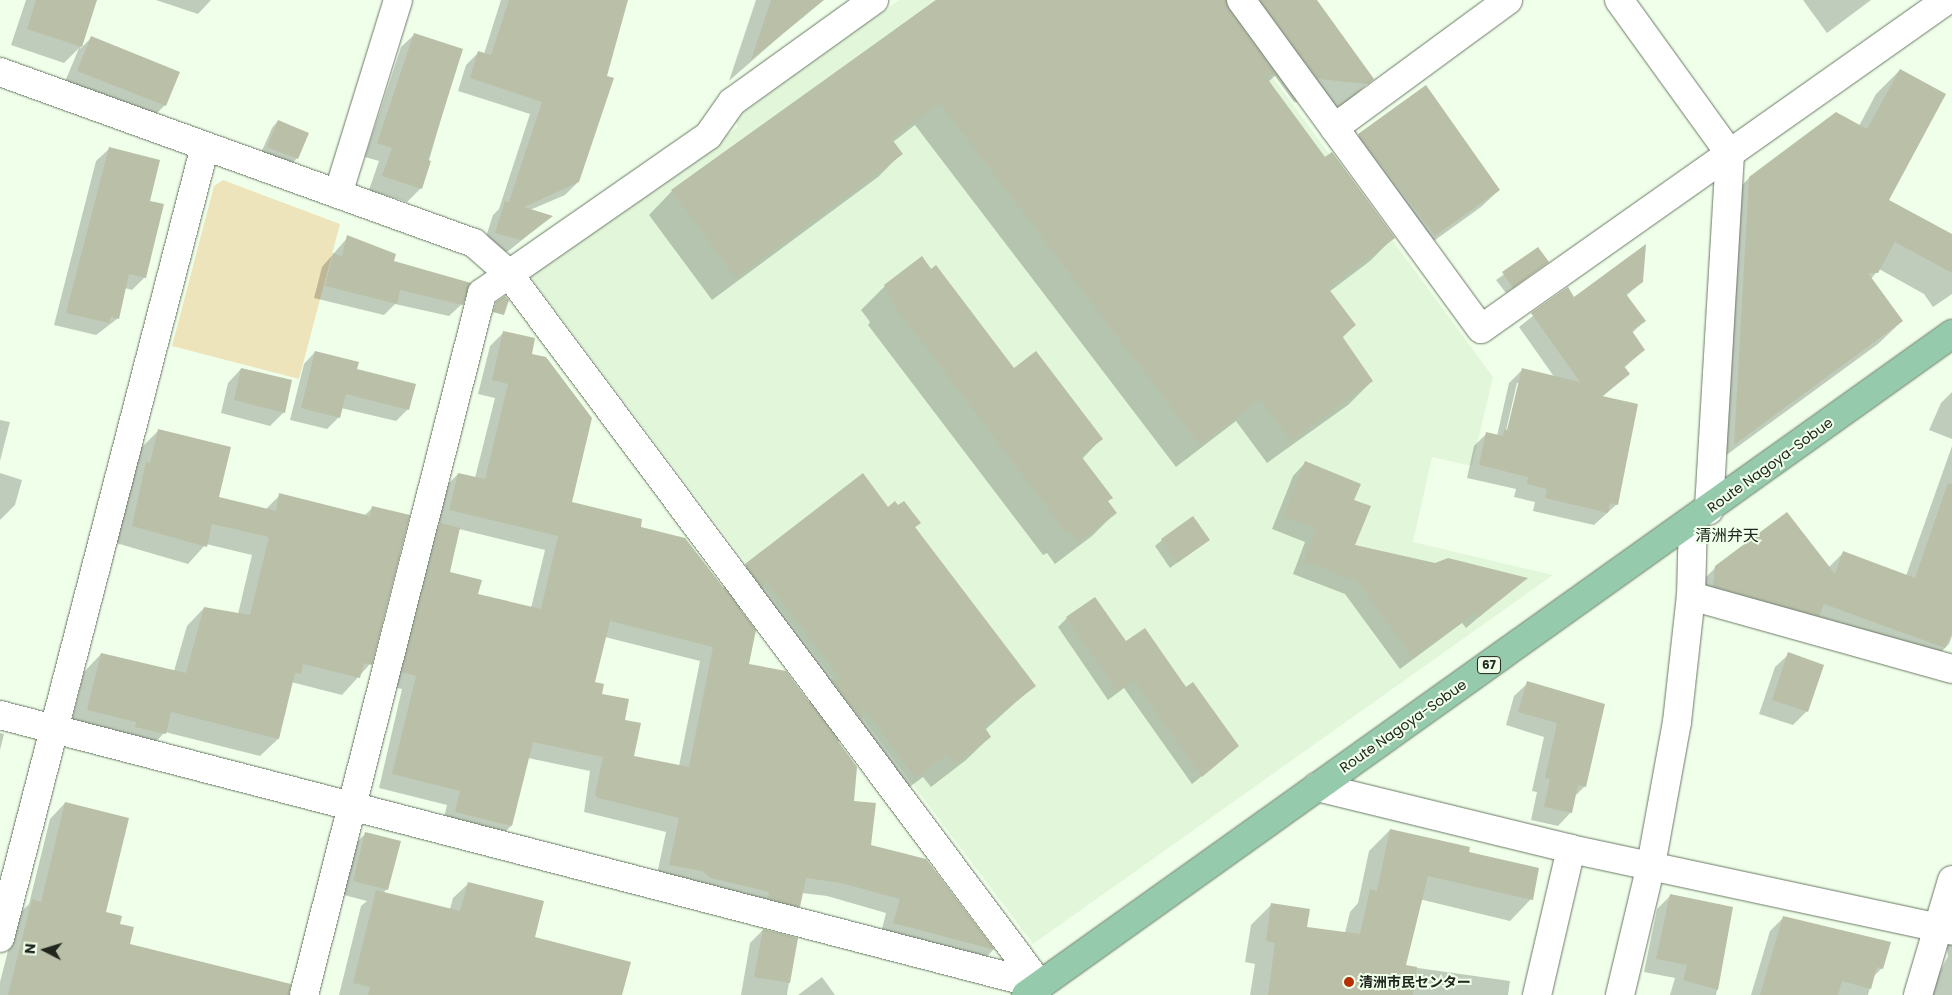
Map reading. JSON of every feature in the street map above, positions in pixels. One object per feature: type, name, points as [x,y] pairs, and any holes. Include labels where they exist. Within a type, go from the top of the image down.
[{"type":"main road","name":"Route Nagoya-Sobue","points":[[1033,990],[1952,334]]},
{"type":"street","points":[[338,194],[398,0]]},
{"type":"street","points":[[304,995],[482,293],[708,136],[732,102],[874,0]]},
{"type":"street","points":[[1240,0],[1481,329],[1947,0]]},
{"type":"street","points":[[1334,128],[1508,0]]},
{"type":"street","points":[[1619,0],[1730,154],[1701,515],[1677,722],[1651,865],[1620,995]]},
{"type":"street","points":[[0,72],[474,243],[508,274],[1033,990]]},
{"type":"street","points":[[0,938],[205,146]]},
{"type":"street","points":[[1691,596],[1952,669]]},
{"type":"street","points":[[0,715],[351,806],[1033,990]]},
{"type":"street","points":[[1317,787],[1571,848],[1945,929]]},
{"type":"street","points":[[1537,995],[1571,848]]},
{"type":"street","points":[[1918,995],[1945,929],[1952,880]]},
{"type":"shaded area","points":[[899,0],[1216,0],[1493,377],[1472,466],[1432,457],[1413,542],[1553,575],[1033,944],[529,275],[738,127],[735,118]]},
{"type":"shaded area","points":[[223,180],[340,224],[299,379],[172,346],[214,186]]},
{"type":"building","points":[[36,0],[97,0],[82,47],[27,29]]},
{"type":"building","points":[[509,0],[628,0],[607,76],[614,78],[579,182],[524,207],[553,216],[521,240],[495,233],[505,201],[509,202],[542,102],[470,78],[478,51],[491,55]]},
{"type":"building","points":[[771,0],[824,0],[751,60]]},
{"type":"building","points":[[936,0],[1226,0],[1228,9],[1277,76],[1264,74],[1325,157],[1332,152],[1395,238],[1328,288],[1356,325],[1342,336],[1373,381],[1291,441],[1260,399],[1200,445],[940,103],[891,138],[903,154],[736,278],[671,190]]},
{"type":"building","points":[[1260,0],[1317,0],[1374,79],[1368,84],[1318,79]]},
{"type":"building","points":[[414,33],[463,49],[428,160],[431,161],[422,189],[382,176],[392,148],[377,143]]},
{"type":"building","points":[[91,36],[180,72],[166,106],[77,71]]},
{"type":"building","points":[[1900,69],[1946,94],[1889,200],[1952,234],[1952,273],[1895,242],[1878,273],[1868,273],[1903,321],[1734,445],[1749,177],[1836,112],[1867,129]]},
{"type":"building","points":[[1426,85],[1500,190],[1435,236],[1358,134]]},
{"type":"building","points":[[278,120],[309,133],[298,159],[267,147]]},
{"type":"building","points":[[109,147],[160,160],[150,201],[164,204],[146,278],[129,274],[119,319],[111,317],[109,323],[66,313]]},
{"type":"building","points":[[347,235],[396,254],[394,261],[471,283],[463,305],[400,290],[397,304],[325,286],[333,253],[342,256]]},
{"type":"building","points":[[1646,244],[1643,282],[1626,294],[1646,321],[1632,331],[1645,350],[1624,366],[1630,374],[1602,396],[1638,404],[1618,505],[1610,503],[1608,513],[1545,498],[1547,489],[1527,484],[1528,477],[1479,465],[1486,432],[1503,436],[1504,429],[1507,430],[1522,368],[1580,382],[1531,313],[1568,287],[1574,297]]},
{"type":"building","points":[[1538,247],[1549,262],[1513,288],[1502,272]]},
{"type":"building","points":[[922,256],[931,269],[936,265],[1014,368],[1036,351],[1103,439],[1081,456],[1113,498],[1108,501],[1117,513],[1079,542],[1070,531],[1067,533],[890,300],[893,298],[884,285]]},
{"type":"building","points":[[505,296],[509,300],[504,315],[493,312],[496,302]]},
{"type":"building","points":[[503,331],[535,338],[532,354],[546,357],[592,418],[572,502],[642,519],[641,527],[685,538],[756,630],[749,664],[786,671],[857,767],[854,801],[876,803],[871,845],[926,859],[995,950],[893,923],[900,899],[841,883],[806,878],[800,907],[768,898],[769,892],[711,878],[702,871],[669,865],[679,818],[598,798],[595,795],[603,757],[533,742],[512,826],[455,812],[460,791],[392,774],[416,676],[402,672],[440,523],[460,528],[450,572],[482,580],[478,594],[541,609],[558,536],[449,510],[458,473],[485,479],[508,384],[492,380]],"holes":[[[610,621],[713,647],[689,767],[634,756],[641,723],[625,720],[629,699],[602,694],[604,684],[595,682]]]},
{"type":"building","points":[[315,351],[359,362],[357,369],[416,384],[409,410],[346,394],[340,418],[301,408]]},
{"type":"building","points":[[241,368],[292,380],[285,413],[234,400]]},
{"type":"building","points":[[158,429],[231,447],[219,497],[276,511],[279,493],[370,516],[372,506],[410,515],[372,665],[364,663],[360,678],[303,664],[301,674],[295,673],[279,739],[171,712],[166,734],[135,727],[136,722],[87,710],[101,653],[186,673],[204,607],[250,615],[269,537],[212,524],[207,547],[132,526],[146,462],[150,463]]},
{"type":"building","points":[[1305,461],[1361,484],[1354,500],[1371,506],[1355,545],[1435,563],[1448,558],[1528,578],[1479,617],[1475,612],[1413,658],[1358,582],[1304,561],[1317,529],[1284,516]]},
{"type":"building","points":[[863,473],[888,507],[895,501],[898,505],[904,501],[921,523],[915,527],[1036,686],[984,726],[991,737],[955,764],[947,754],[916,778],[863,707],[862,720],[831,679],[842,680],[765,579],[763,589],[745,564]]},
{"type":"building","points":[[1948,483],[1952,484],[1952,633],[1945,648],[1824,604],[1819,616],[1713,586],[1715,566],[1787,512],[1835,574],[1843,551],[1915,578]]},
{"type":"building","points":[[1193,516],[1210,540],[1177,563],[1161,539]]},
{"type":"building","points":[[1095,597],[1126,641],[1145,628],[1186,687],[1193,682],[1239,746],[1202,777],[1134,680],[1118,692],[1066,617]]},
{"type":"building","points":[[1788,652],[1824,665],[1808,712],[1772,700]]},
{"type":"building","points":[[1527,681],[1605,704],[1586,787],[1578,785],[1572,813],[1544,807],[1550,779],[1545,778],[1557,723],[1518,712]]},
{"type":"building","points":[[65,802],[129,818],[106,912],[122,916],[120,924],[134,927],[130,944],[291,984],[289,995],[8,995],[32,899],[41,902]]},
{"type":"building","points":[[1390,829],[1470,847],[1469,852],[1539,868],[1533,900],[1428,876],[1406,965],[1417,967],[1413,995],[1268,995],[1275,943],[1266,941],[1271,903],[1310,909],[1307,927],[1360,934],[1370,889],[1377,891]]},
{"type":"building","points":[[365,832],[401,841],[388,890],[353,881]]},
{"type":"building","points":[[468,882],[544,901],[535,937],[631,962],[622,995],[368,995],[370,987],[353,983],[376,890],[460,911]]},
{"type":"building","points":[[1670,894],[1733,907],[1718,990],[1683,980],[1687,965],[1656,959]]},
{"type":"building","points":[[1783,916],[1891,942],[1883,969],[1877,967],[1871,989],[1842,981],[1838,995],[1760,995]]},
{"type":"building","points":[[763,929],[798,938],[790,983],[754,977]]},
{"type":"place","name":"清洲市民センター","points":[[1349,982]]},
{"type":"district","name":"清洲弁天","points":[[1727,536]]}]
